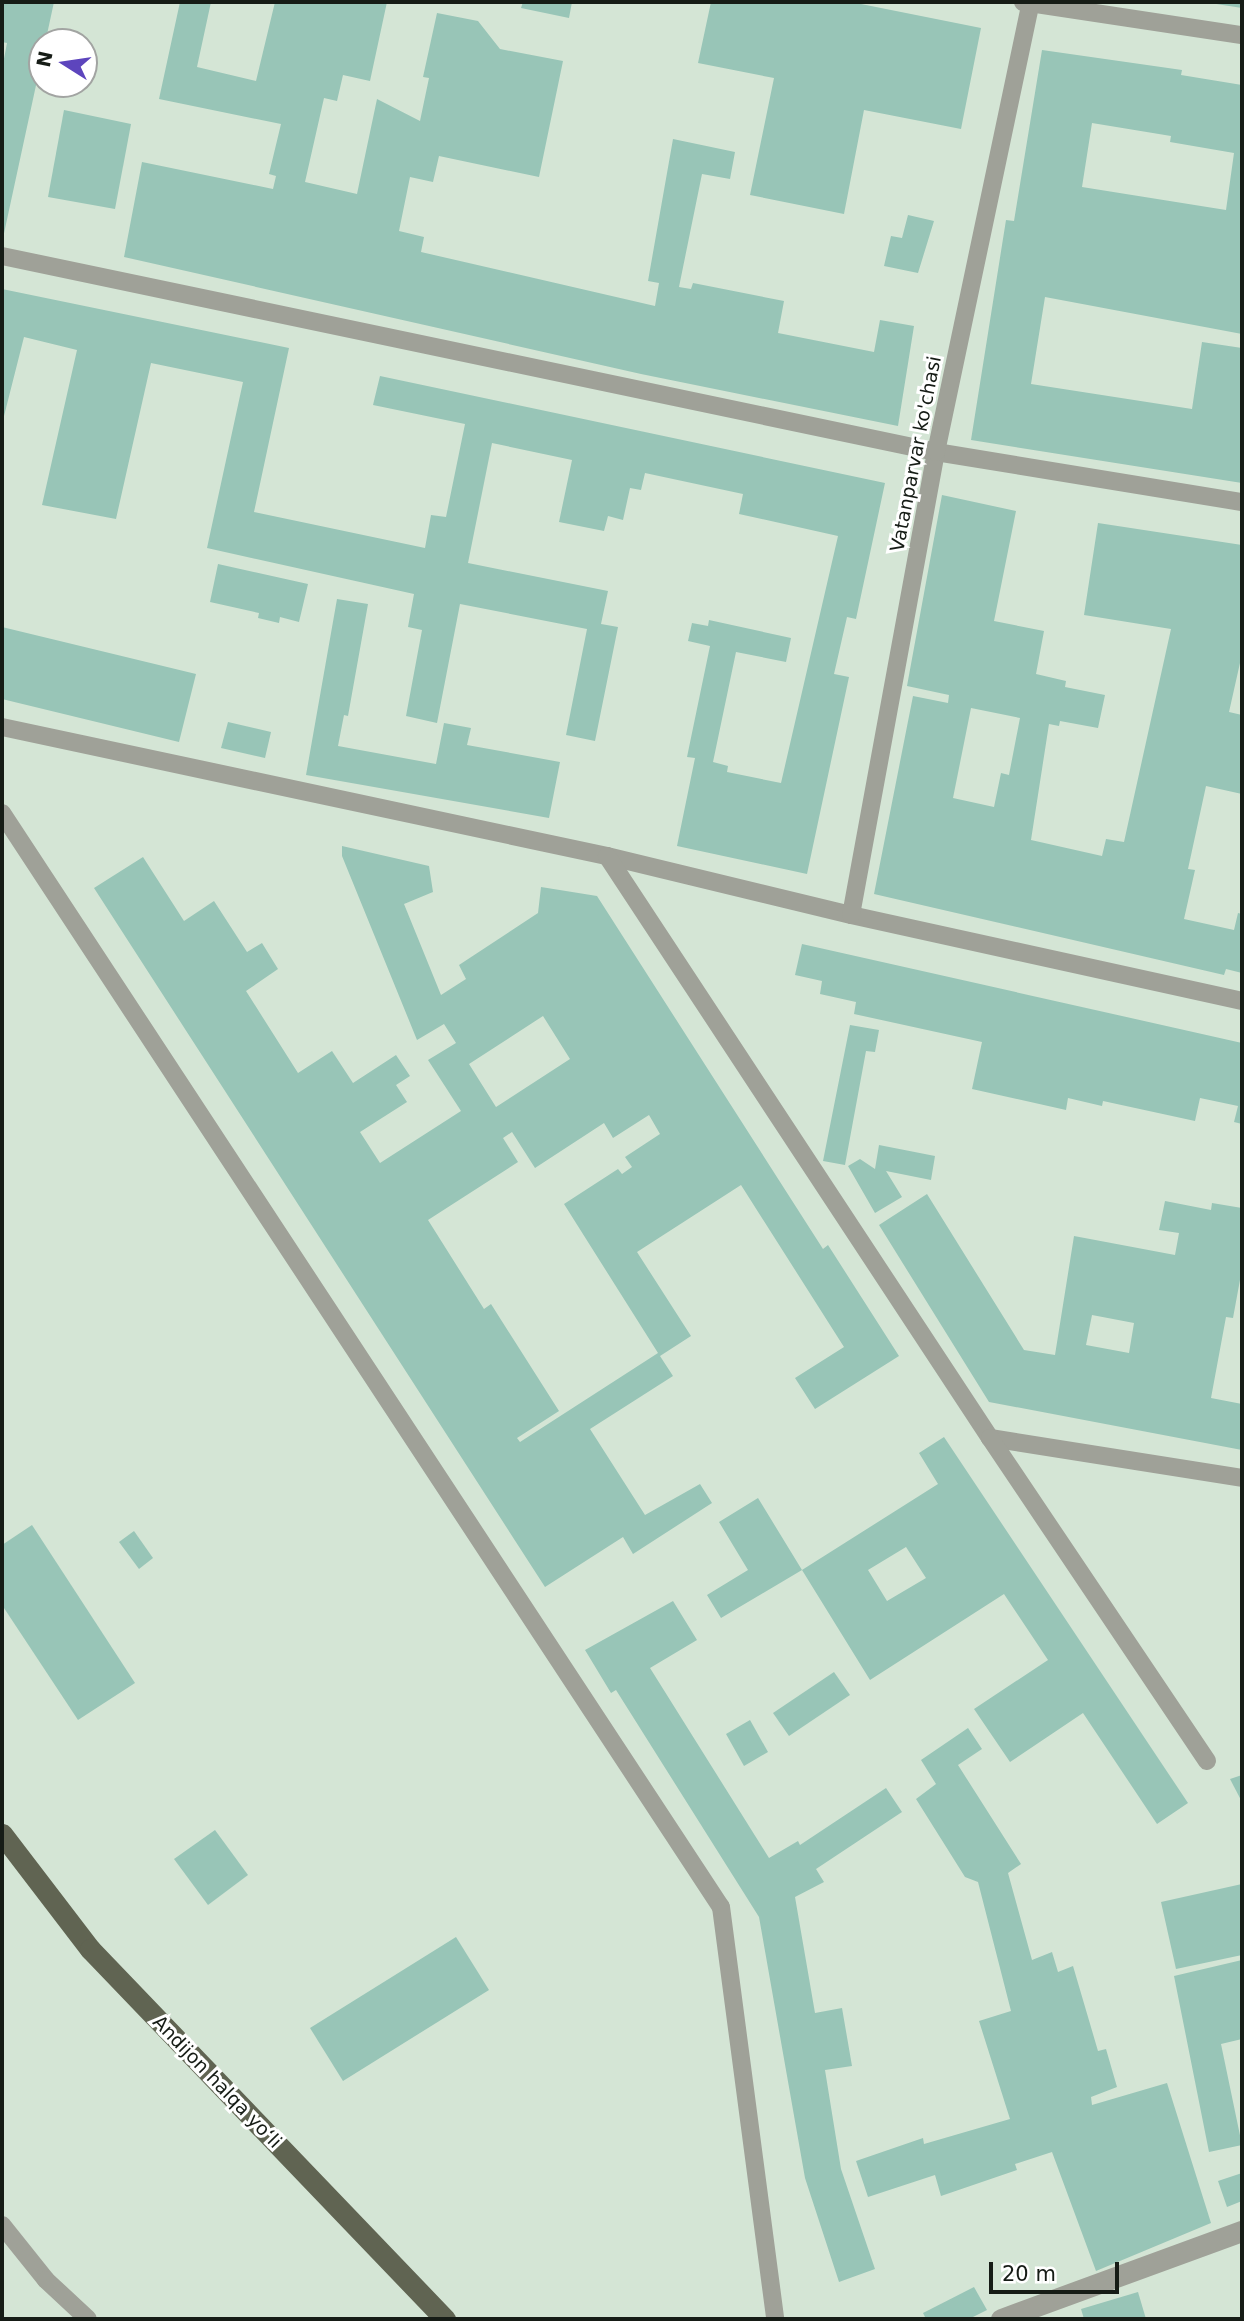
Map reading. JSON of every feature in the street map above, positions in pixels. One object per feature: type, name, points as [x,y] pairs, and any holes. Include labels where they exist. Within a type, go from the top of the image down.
[{"type":"highway","name":"Andijon halqa yo‘li","points":[[2,1834],[90,1949],[445,2319]]},
{"type":"street","points":[[1001,2319],[1242,2231]]},
{"type":"lane","points":[[1028,2],[1242,35]]},
{"type":"lane","name":"Vatanparvar ko'chasi","points":[[851,915],[936,453],[1028,2]]},
{"type":"lane","points":[[2,256],[936,453],[1242,502]]},
{"type":"lane","points":[[2,727],[607,856],[851,915],[1242,1001]]},
{"type":"lane","points":[[2,813],[721,1906],[775,2319]]},
{"type":"lane","points":[[607,856],[990,1438],[1207,1761]]},
{"type":"lane","points":[[990,1438],[1242,1478]]},
{"type":"lane","points":[[2,2225],[46,2280],[88,2319]]},
{"type":"building","points":[[2,2],[54,2],[48,28],[28,28],[28,98],[33,98],[3,238],[2,69],[7,43],[2,42]]},
{"type":"building","points":[[180,2],[211,2],[197,67],[256,81],[275,2],[387,2],[370,81],[343,75],[337,101],[324,98],[305,182],[357,194],[377,99],[420,121],[429,78],[423,77],[437,13],[478,21],[500,49],[563,61],[539,177],[439,156],[433,182],[410,177],[399,231],[424,237],[421,252],[655,306],[659,283],[648,281],[673,139],[735,152],[730,179],[702,174],[679,287],[691,289],[693,283],[784,301],[778,333],[874,352],[880,320],[914,326],[898,426],[641,374],[124,257],[142,162],[273,189],[276,176],[269,174],[281,124],[159,99]]},
{"type":"building","points":[[523,2],[572,2],[569,18],[521,8]]},
{"type":"building","points":[[711,2],[851,2],[981,28],[961,129],[864,110],[844,214],[750,195],[774,78],[698,63]]},
{"type":"building","points":[[1242,2],[1242,8],[1210,3]]},
{"type":"building","points":[[1042,50],[1182,70],[1181,75],[1242,85],[1242,334],[1045,297],[1031,384],[1192,409],[1202,342],[1242,348],[1242,483],[971,440],[1006,220],[1014,221]],"holes":[[[1092,123],[1171,136],[1170,142],[1234,153],[1226,210],[1082,187]]]},
{"type":"building","points":[[64,110],[131,124],[115,209],[48,197]]},
{"type":"building","points":[[908,215],[934,221],[918,273],[884,266],[891,236],[902,238]]},
{"type":"building","points":[[2,289],[289,348],[254,512],[425,548],[431,515],[446,517],[465,424],[373,405],[380,376],[885,483],[856,619],[847,617],[834,674],[849,677],[807,874],[677,846],[695,758],[687,757],[710,646],[688,641],[692,623],[708,626],[709,620],[791,638],[786,662],[736,652],[713,762],[728,766],[727,772],[781,783],[838,536],[739,514],[743,494],[645,473],[641,490],[630,488],[623,520],[608,516],[604,531],[559,522],[572,460],[492,443],[468,563],[608,591],[601,624],[618,627],[595,741],[566,735],[587,629],[460,604],[437,723],[406,716],[422,630],[408,627],[414,594],[207,548],[243,382],[151,363],[116,519],[42,505],[77,350],[24,337],[2,424]]},
{"type":"building","points":[[942,495],[1016,511],[994,621],[1044,631],[1036,674],[1066,681],[1065,687],[1105,695],[1098,728],[1060,721],[1059,726],[1049,724],[1031,840],[1102,856],[1106,839],[1124,842],[1171,629],[1084,615],[1098,523],[1242,545],[1242,654],[1229,712],[1242,715],[1242,794],[1206,786],[1188,869],[1195,870],[1184,919],[1234,930],[1238,913],[1242,914],[1242,973],[1226,969],[1224,975],[874,894],[913,696],[948,703],[949,695],[907,686]],"holes":[[[971,708],[1020,718],[1009,775],[1001,773],[994,807],[953,798]]]},
{"type":"building","points":[[218,564],[308,584],[299,622],[280,617],[279,623],[258,618],[259,613],[210,602]]},
{"type":"building","points":[[337,599],[368,604],[348,716],[344,715],[338,746],[436,764],[444,723],[471,728],[467,745],[560,762],[549,818],[306,775]]},
{"type":"building","points":[[2,627],[196,674],[179,742],[2,699]]},
{"type":"building","points":[[228,722],[271,732],[265,758],[221,748]]},
{"type":"building","points":[[342,846],[429,866],[433,892],[404,904],[441,995],[466,979],[459,965],[538,913],[541,887],[597,896],[823,1249],[828,1245],[899,1356],[815,1409],[795,1378],[844,1347],[741,1185],[637,1252],[691,1336],[660,1356],[673,1376],[590,1429],[645,1515],[700,1484],[712,1503],[633,1554],[623,1537],[545,1587],[94,888],[143,857],[184,921],[214,901],[247,952],[262,943],[278,969],[246,991],[298,1073],[332,1051],[353,1083],[396,1055],[410,1076],[396,1085],[407,1102],[360,1132],[380,1163],[461,1111],[428,1060],[456,1043],[444,1024],[417,1040],[342,856]],"holes":[[[543,1016],[570,1059],[496,1107],[469,1064]],[[649,1115],[660,1134],[625,1157],[632,1167],[622,1174],[618,1169],[564,1204],[658,1353],[520,1442],[517,1438],[559,1411],[491,1304],[484,1309],[428,1220],[518,1162],[503,1138],[512,1132],[535,1168],[604,1123],[613,1138]]]},
{"type":"building","points":[[802,944],[1242,1043],[1242,1124],[1234,1122],[1238,1106],[1200,1098],[1195,1121],[1103,1101],[1102,1106],[1068,1098],[1066,1110],[972,1089],[982,1042],[854,1014],[856,1002],[820,994],[822,981],[795,975]]},
{"type":"building","points":[[850,1025],[879,1030],[875,1052],[866,1051],[845,1165],[823,1161]]},
{"type":"building","points":[[879,1145],[935,1156],[931,1180],[886,1171],[902,1197],[875,1213],[848,1166],[860,1159],[875,1169]]},
{"type":"building","points":[[927,1194],[1024,1350],[1055,1355],[1074,1236],[1175,1255],[1179,1233],[1159,1230],[1165,1201],[1211,1210],[1212,1203],[1242,1208],[1242,1269],[1233,1318],[1226,1317],[1211,1398],[1242,1404],[1242,1450],[989,1402],[879,1225]],"holes":[[[1092,1315],[1134,1323],[1129,1353],[1086,1345]]]},
{"type":"building","points":[[944,1437],[1188,1803],[1157,1824],[1083,1713],[1010,1762],[974,1709],[1048,1660],[1004,1594],[870,1680],[802,1570],[938,1484],[919,1453]],"holes":[[[906,1547],[926,1578],[887,1601],[868,1570]]]},
{"type":"building","points":[[758,1498],[802,1570],[721,1618],[707,1595],[748,1570],[719,1522]]},
{"type":"building","points":[[32,1525],[135,1683],[78,1720],[2,1605],[2,1545]]},
{"type":"building","points":[[134,1531],[153,1558],[139,1569],[119,1542]]},
{"type":"building","points":[[673,1601],[697,1640],[650,1668],[769,1858],[798,1841],[800,1845],[886,1788],[902,1812],[816,1869],[824,1882],[795,1897],[815,2013],[842,2008],[852,2066],[825,2070],[841,2169],[875,2269],[839,2282],[805,2178],[759,1917],[616,1690],[611,1693],[585,1650]]},
{"type":"building","points":[[834,1672],[850,1695],[789,1736],[773,1713]]},
{"type":"building","points":[[750,1720],[768,1752],[744,1766],[726,1734]]},
{"type":"building","points":[[968,1728],[982,1749],[958,1765],[1021,1864],[1008,1873],[1032,1960],[1052,1952],[1058,1972],[1073,1966],[1098,2051],[1106,2049],[1117,2087],[1091,2097],[1092,2105],[1167,2083],[1211,2223],[1096,2271],[1052,2152],[1015,2164],[1017,2170],[941,2196],[935,2175],[868,2197],[856,2161],[923,2138],[924,2144],[1010,2119],[979,2021],[1011,2011],[978,1882],[965,1877],[916,1799],[936,1784],[921,1760]]},
{"type":"building","points":[[1242,1775],[1242,1802],[1230,1779]]},
{"type":"building","points":[[215,1830],[248,1875],[208,1905],[174,1859]]},
{"type":"building","points":[[1242,1884],[1242,1955],[1176,1969],[1161,1902]]},
{"type":"building","points":[[456,1937],[489,1990],[343,2081],[310,2028]]},
{"type":"building","points":[[1242,1960],[1242,2039],[1221,2044],[1242,2145],[1209,2152],[1174,1976]]},
{"type":"building","points":[[1242,2173],[1242,2201],[1227,2207],[1218,2181]]},
{"type":"building","points":[[974,2287],[987,2310],[969,2319],[926,2319],[923,2313]]},
{"type":"building","points":[[1138,2292],[1146,2319],[1084,2319],[1081,2309]]}]
